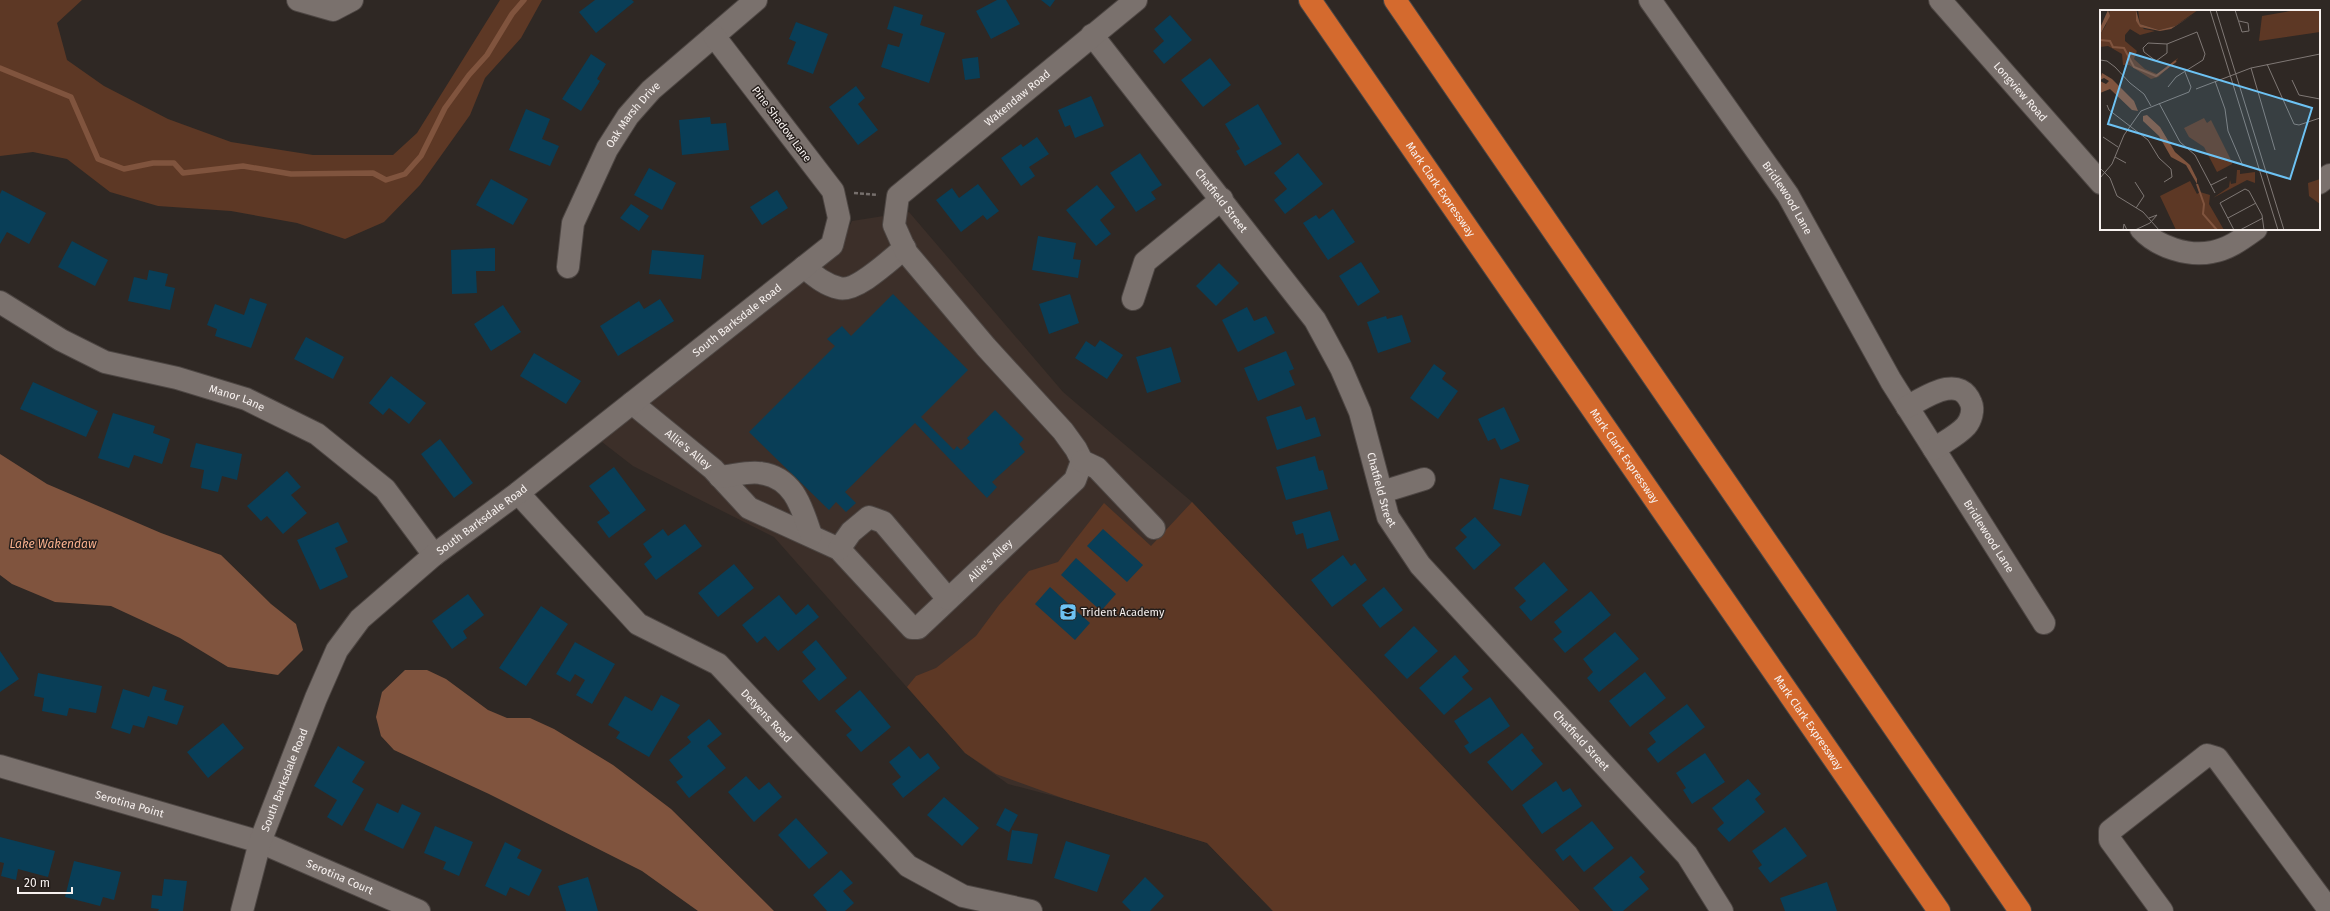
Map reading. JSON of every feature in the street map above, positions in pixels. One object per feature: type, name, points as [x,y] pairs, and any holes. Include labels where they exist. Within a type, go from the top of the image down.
[{"type":"highway","name":"Mark Clark Expressway","points":[[1310,0],[1939,911]]},
{"type":"highway","points":[[1395,0],[2020,911]]},
{"type":"street","points":[[298,0],[333,10],[352,0]]},
{"type":"street","name":"Oak Marsh Drive","points":[[568,267],[573,223],[607,149],[628,116],[651,90],[756,0]]},
{"type":"street","name":"Wakendaw Road","points":[[898,196],[1136,0]]},
{"type":"street","name":"Bridlewood Lane","points":[[1650,0],[1788,195],[1907,407],[2044,623]]},
{"type":"street","name":"Longview Road","points":[[1940,0],[2100,182]]},
{"type":"street","name":"Chatfield Street","points":[[1092,35],[1222,199],[1315,320],[1341,368],[1360,412],[1388,517],[1420,565],[1686,855],[1722,911]]},
{"type":"street","name":"Pine Shadow Lane","points":[[714,36],[833,192],[839,218]]},
{"type":"street","points":[[2320,182],[2330,175]]},
{"type":"street","points":[[898,196],[894,225],[905,248],[986,347],[1063,431],[1076,449],[1082,461],[1097,468],[1154,528]]},
{"type":"street","points":[[1133,299],[1145,262],[1222,199]]},
{"type":"street","name":"South Barksdale Road","points":[[242,911],[260,842],[337,650],[360,619],[434,556],[518,493],[832,245],[839,218]]},
{"type":"street","points":[[2142,230],[2168,248],[2190,252],[2212,252],[2234,244],[2255,230]]},
{"type":"street","points":[[804,268],[822,282],[841,289],[860,283],[905,248]]},
{"type":"street","name":"Manor Lane","points":[[0,302],[61,340],[105,362],[177,378],[246,399],[317,434],[385,489],[434,556]]},
{"type":"street","points":[[1907,407],[1948,388],[1960,388],[1968,396],[1973,406],[1972,416],[1966,426],[1934,449]]},
{"type":"street","name":"Allie's Alley","points":[[632,403],[720,477],[749,508],[839,549],[912,628],[918,628],[1075,480],[1082,461]]},
{"type":"street","points":[[720,477],[760,473],[781,479],[799,499],[811,535]]},
{"type":"street","points":[[1382,492],[1424,479]]},
{"type":"street","name":"Detyens Road","points":[[518,493],[638,624],[718,664],[908,866],[963,896],[1030,911]]},
{"type":"street","points":[[839,549],[851,532],[869,517],[883,522],[948,599]]},
{"type":"street","points":[[2162,911],[2110,840],[2110,831],[2207,755],[2216,758],[2321,908]]},
{"type":"street","name":"Serotina Point","points":[[0,766],[260,842]]},
{"type":"street","name":"Serotina Court","points":[[260,842],[420,911]]},
{"type":"path","points":[[833,192],[898,196]]},
{"type":"shaded area","points":[[0,0],[82,0],[57,23],[67,60],[104,86],[168,119],[231,142],[313,155],[393,155],[417,133],[500,0],[542,0],[521,38],[485,78],[470,115],[420,185],[384,222],[345,239],[297,223],[231,211],[158,206],[110,192],[67,159],[33,152],[0,156]]},
{"type":"shaded area","name":"Trident Academy","points":[[909,212],[1063,392],[1192,502],[1580,911],[1273,911],[1207,843],[1065,799],[1008,784],[965,753],[774,537],[633,466],[602,442],[651,398],[840,246],[852,221]]},
{"type":"shaded area","points":[[1192,502],[1580,911],[1273,911],[1207,843],[1065,799],[996,774],[965,753],[907,687],[916,676],[936,668],[976,636],[999,605],[1029,571],[1058,562],[1104,503],[1151,546]]},
{"type":"water","name":"Lake Wakendaw","points":[[0,454],[47,484],[161,533],[221,555],[271,604],[296,624],[303,650],[278,675],[228,667],[180,638],[111,606],[55,602],[12,584],[0,575]]},
{"type":"water","points":[[405,670],[427,670],[446,679],[488,710],[507,718],[530,718],[554,729],[613,765],[671,809],[774,911],[698,911],[642,871],[489,794],[394,750],[381,736],[376,717],[382,692]]},
{"type":"building","points":[[595,0],[632,0],[634,2],[596,33],[579,12]]},
{"type":"building","points":[[997,0],[1006,0],[1020,24],[991,39],[976,11]]},
{"type":"building","points":[[1041,0],[1055,0],[1050,7]]},
{"type":"building","points":[[894,6],[923,15],[920,25],[945,33],[929,83],[881,67],[888,44],[899,47],[903,34],[887,29]]},
{"type":"building","points":[[1170,15],[1192,40],[1164,64],[1153,51],[1164,41],[1154,29]]},
{"type":"building","points":[[796,22],[828,34],[813,74],[787,64],[796,42],[789,39]]},
{"type":"building","points":[[591,54],[606,64],[597,79],[600,81],[581,111],[562,99]]},
{"type":"building","points":[[978,57],[980,78],[965,80],[962,59]]},
{"type":"building","points":[[1210,58],[1231,85],[1203,107],[1181,80]]},
{"type":"building","points":[[856,86],[865,98],[858,104],[878,130],[858,145],[829,107]]},
{"type":"building","points":[[1091,96],[1104,126],[1075,138],[1070,125],[1065,127],[1058,110]]},
{"type":"building","points":[[1258,104],[1282,144],[1245,166],[1236,151],[1240,149],[1225,124]]},
{"type":"building","points":[[526,109],[550,119],[542,139],[559,146],[550,166],[509,150]]},
{"type":"building","points":[[710,117],[711,124],[726,123],[729,150],[682,155],[679,120]]},
{"type":"building","points":[[1037,137],[1049,154],[1029,167],[1035,176],[1021,186],[1001,158],[1021,144],[1023,147]]},
{"type":"building","points":[[1140,153],[1162,185],[1151,192],[1156,199],[1136,212],[1110,173]]},
{"type":"building","points":[[1298,153],[1323,184],[1285,214],[1274,200],[1287,189],[1274,173]]},
{"type":"building","points":[[649,168],[676,183],[662,210],[634,195]]},
{"type":"building","points":[[491,179],[528,199],[513,225],[476,205]]},
{"type":"building","points":[[978,184],[999,211],[987,220],[983,215],[961,232],[936,200],[952,188],[959,198]]},
{"type":"building","points":[[1097,185],[1115,207],[1100,220],[1111,234],[1096,246],[1066,210]]},
{"type":"building","points":[[2,190],[46,213],[29,244],[7,232],[0,244],[0,194]]},
{"type":"building","points":[[777,190],[788,208],[762,225],[750,207]]},
{"type":"building","points":[[631,204],[649,216],[639,231],[620,218]]},
{"type":"building","points":[[1333,209],[1355,242],[1328,260],[1303,223],[1316,215],[1319,219]]},
{"type":"building","points":[[1038,236],[1076,243],[1073,259],[1081,260],[1078,278],[1032,270]]},
{"type":"building","points":[[72,241],[108,260],[95,286],[58,267]]},
{"type":"building","points":[[495,248],[495,271],[476,271],[477,293],[452,294],[451,250]]},
{"type":"building","points":[[652,250],[704,255],[701,279],[649,274]]},
{"type":"building","points":[[1361,262],[1380,292],[1358,306],[1339,276]]},
{"type":"building","points":[[1219,263],[1239,283],[1216,306],[1196,286]]},
{"type":"building","points":[[149,270],[168,274],[165,286],[175,288],[170,310],[128,301],[134,277],[147,280]]},
{"type":"building","points":[[893,294],[968,370],[921,417],[954,450],[957,446],[961,450],[970,442],[967,438],[995,410],[1024,439],[1019,444],[1025,452],[992,482],[997,487],[987,498],[915,423],[845,492],[856,503],[846,512],[836,502],[829,510],[749,432],[835,346],[827,339],[842,326],[851,336]]},
{"type":"building","points":[[1070,294],[1079,323],[1049,334],[1039,304]]},
{"type":"building","points":[[250,298],[267,304],[251,348],[215,336],[217,329],[207,325],[215,304],[244,315]]},
{"type":"building","points":[[660,299],[674,321],[618,356],[600,326],[639,301],[644,309]]},
{"type":"building","points":[[503,305],[521,332],[491,351],[474,324]]},
{"type":"building","points":[[1247,307],[1254,321],[1266,316],[1275,333],[1238,352],[1222,320]]},
{"type":"building","points":[[1402,315],[1411,342],[1378,353],[1367,322],[1386,316],[1387,319]]},
{"type":"building","points":[[306,337],[344,357],[333,379],[294,359]]},
{"type":"building","points":[[1100,340],[1123,355],[1107,379],[1075,358],[1086,341],[1095,347]]},
{"type":"building","points":[[1171,347],[1181,382],[1147,393],[1136,357]]},
{"type":"building","points":[[1286,351],[1294,369],[1289,371],[1295,385],[1258,401],[1244,368]]},
{"type":"building","points":[[534,353],[581,381],[566,404],[520,376]]},
{"type":"building","points":[[1434,364],[1446,373],[1442,379],[1458,391],[1438,419],[1410,398]]},
{"type":"building","points":[[391,376],[426,403],[409,424],[389,408],[383,415],[369,403]]},
{"type":"building","points":[[33,382],[98,411],[86,437],[20,409]]},
{"type":"building","points":[[1301,406],[1306,420],[1315,417],[1321,436],[1277,450],[1266,417]]},
{"type":"building","points":[[1504,407],[1520,441],[1501,450],[1495,438],[1488,441],[1478,419]]},
{"type":"building","points":[[113,413],[155,426],[153,433],[170,439],[162,464],[134,455],[129,468],[98,458]]},
{"type":"building","points":[[440,439],[473,483],[454,498],[421,454]]},
{"type":"building","points":[[196,443],[242,454],[237,480],[222,476],[218,492],[201,488],[204,470],[190,467]]},
{"type":"building","points":[[1315,456],[1319,471],[1323,470],[1328,489],[1286,500],[1276,467]]},
{"type":"building","points":[[614,467],[646,510],[609,538],[597,522],[610,513],[589,486]]},
{"type":"building","points":[[287,471],[301,487],[291,495],[307,513],[283,534],[267,516],[261,521],[247,506]]},
{"type":"building","points":[[1500,478],[1529,485],[1521,516],[1493,509]]},
{"type":"building","points":[[1330,511],[1339,540],[1307,549],[1303,533],[1296,535],[1292,522]]},
{"type":"building","points":[[1475,517],[1501,545],[1474,570],[1455,548],[1467,537],[1460,530]]},
{"type":"building","points":[[338,522],[348,542],[335,548],[348,577],[320,590],[297,540]]},
{"type":"building","points":[[685,524],[702,546],[656,580],[644,564],[652,557],[643,544],[663,529],[668,536]]},
{"type":"building","points":[[1103,529],[1143,565],[1127,582],[1087,546]]},
{"type":"building","points":[[1343,555],[1351,566],[1355,563],[1367,580],[1332,607],[1311,580]]},
{"type":"building","points":[[1076,558],[1116,594],[1101,611],[1061,575]]},
{"type":"building","points":[[1544,562],[1568,590],[1531,621],[1519,607],[1526,601],[1514,588]]},
{"type":"building","points":[[734,564],[754,588],[718,617],[698,593]]},
{"type":"building","points":[[1050,587],[1090,623],[1075,640],[1035,604]]},
{"type":"building","points":[[1384,587],[1403,610],[1380,628],[1362,605]]},
{"type":"building","points":[[1591,591],[1611,615],[1565,653],[1553,639],[1562,632],[1554,622]]},
{"type":"building","points":[[468,594],[484,615],[463,631],[467,638],[452,649],[432,621]]},
{"type":"building","points":[[779,595],[796,615],[808,604],[819,617],[778,651],[765,636],[757,643],[742,625]]},
{"type":"building","points":[[541,606],[568,624],[526,686],[499,668]]},
{"type":"building","points":[[1414,626],[1438,651],[1407,679],[1384,655]]},
{"type":"building","points":[[1615,632],[1639,659],[1599,692],[1587,678],[1593,672],[1583,659]]},
{"type":"building","points":[[816,640],[847,678],[819,701],[802,681],[816,669],[802,652]]},
{"type":"building","points":[[575,642],[615,664],[592,704],[576,695],[585,680],[575,674],[570,682],[556,674]]},
{"type":"building","points":[[0,651],[19,679],[0,692]]},
{"type":"building","points":[[1455,655],[1469,671],[1462,677],[1473,689],[1444,715],[1419,688]]},
{"type":"building","points":[[1645,672],[1666,698],[1630,727],[1609,701]]},
{"type":"building","points":[[38,673],[102,686],[96,713],[69,708],[67,716],[42,711],[44,698],[34,696]]},
{"type":"building","points":[[153,686],[167,690],[164,700],[184,706],[177,725],[148,716],[144,728],[133,725],[130,734],[111,728],[123,689],[149,697]]},
{"type":"building","points":[[860,690],[891,727],[861,752],[846,735],[852,730],[835,711]]},
{"type":"building","points":[[661,695],[680,705],[649,757],[616,738],[620,732],[608,725],[625,696],[652,711]]},
{"type":"building","points":[[1490,697],[1510,726],[1470,754],[1464,746],[1469,743],[1454,721]]},
{"type":"building","points":[[1687,704],[1705,727],[1658,763],[1647,749],[1656,742],[1649,733]]},
{"type":"building","points":[[709,719],[722,734],[707,746],[726,768],[689,798],[676,782],[683,777],[669,760],[691,742],[687,737]]},
{"type":"building","points":[[223,723],[244,748],[208,778],[187,752]]},
{"type":"building","points":[[1522,733],[1534,748],[1531,750],[1543,764],[1512,791],[1487,762]]},
{"type":"building","points":[[338,746],[365,762],[352,782],[364,789],[342,826],[327,817],[337,800],[314,786]]},
{"type":"building","points":[[909,746],[920,759],[928,753],[940,768],[903,798],[892,784],[901,777],[889,762]]},
{"type":"building","points":[[1705,753],[1725,782],[1692,804],[1683,790],[1686,788],[1676,773]]},
{"type":"building","points":[[746,776],[759,790],[769,782],[782,797],[754,822],[728,792]]},
{"type":"building","points":[[1748,779],[1761,794],[1755,799],[1765,812],[1729,842],[1717,829],[1724,823],[1712,808]]},
{"type":"building","points":[[1556,781],[1563,792],[1570,788],[1582,806],[1542,834],[1522,805]]},
{"type":"building","points":[[944,797],[979,828],[962,846],[927,815]]},
{"type":"building","points":[[377,803],[398,813],[402,804],[421,813],[403,849],[364,830]]},
{"type":"building","points":[[1005,808],[1018,815],[1009,832],[996,825]]},
{"type":"building","points":[[796,818],[828,853],[809,869],[778,835]]},
{"type":"building","points":[[1592,821],[1614,848],[1584,872],[1570,855],[1563,861],[1555,850]]},
{"type":"building","points":[[435,826],[473,842],[459,876],[443,869],[446,862],[424,853]]},
{"type":"building","points":[[1785,827],[1807,856],[1770,883],[1758,868],[1762,865],[1752,851]]},
{"type":"building","points":[[1012,830],[1038,834],[1032,864],[1007,860]]},
{"type":"building","points":[[0,837],[55,851],[48,877],[18,869],[16,880],[1,876],[4,863],[0,862]]},
{"type":"building","points":[[1066,841],[1110,855],[1097,892],[1054,878]]},
{"type":"building","points":[[505,842],[521,850],[517,858],[542,870],[529,896],[510,887],[506,896],[485,886]]},
{"type":"building","points":[[1631,856],[1645,872],[1639,877],[1649,889],[1623,911],[1613,911],[1593,888]]},
{"type":"building","points":[[74,861],[121,872],[114,900],[103,897],[100,906],[65,897]]},
{"type":"building","points":[[841,870],[853,883],[843,891],[854,903],[845,911],[827,911],[813,895]]},
{"type":"building","points":[[588,877],[598,911],[566,911],[558,886]]},
{"type":"building","points":[[1145,877],[1164,896],[1150,911],[1131,911],[1122,902]]},
{"type":"building","points":[[164,879],[187,881],[183,911],[158,911],[159,909],[151,908],[152,895],[162,896]]},
{"type":"building","points":[[1827,882],[1837,911],[1785,911],[1780,898]]},
{"type":"waterway","points":[[0,68],[71,97],[98,159],[124,169],[153,163],[174,163],[183,173],[243,166],[291,174],[373,173],[386,180],[405,174],[421,156],[445,108],[469,75],[487,55],[512,14],[524,0]]},
{"type":"place","name":"Trident Academy","points":[[1068,612]]}]
